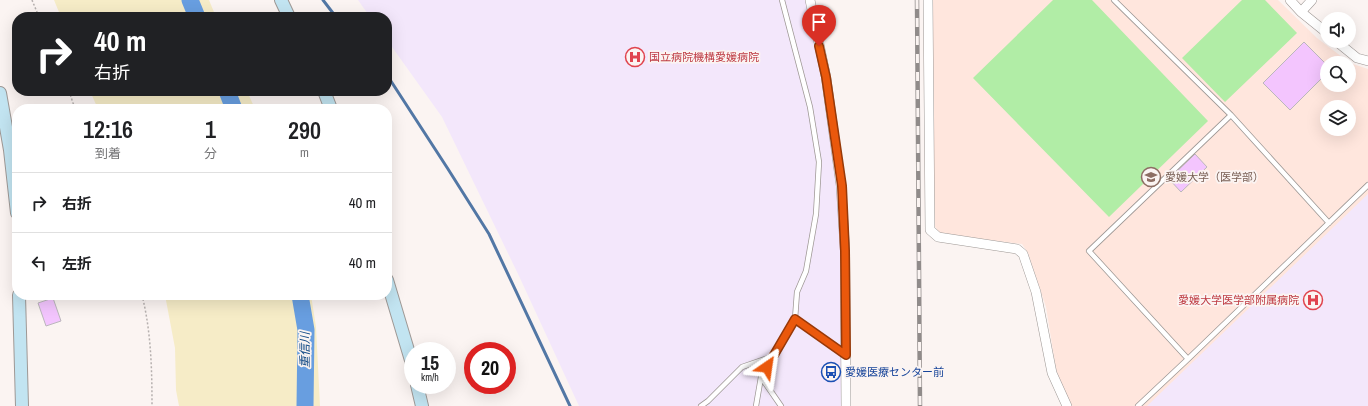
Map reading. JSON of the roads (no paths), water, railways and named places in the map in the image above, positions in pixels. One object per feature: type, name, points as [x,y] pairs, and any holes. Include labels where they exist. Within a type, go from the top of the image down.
[{"type":"street","points":[[281,0],[287,12]]},
{"type":"street","points":[[810,0],[826,77],[842,186],[845,251],[846,406]]},
{"type":"street","points":[[928,0],[930,230],[938,237],[1017,249],[1023,254],[1036,292],[1052,373],[1066,406]]},
{"type":"street","points":[[1290,0],[1301,12],[1320,27]]},
{"type":"street","points":[[1301,12],[1312,0]]},
{"type":"street","points":[[1345,48],[1357,58],[1368,61]]},
{"type":"street","points":[[0,93],[12,168]]},
{"type":"street","points":[[392,297],[406,342]]},
{"type":"street","points":[[19,300],[22,406]]},
{"type":"street","points":[[420,394],[422,406]]},
{"type":"lane","points":[[756,406],[760,377],[795,319],[797,292],[806,271],[816,214],[819,162],[810,107],[782,0]]},
{"type":"lane","points":[[1114,0],[1231,115],[1329,223]]},
{"type":"lane","points":[[1188,359],[1089,251],[1231,115]]},
{"type":"lane","points":[[1138,406],[1368,185]]},
{"type":"lane","points":[[795,319],[846,355]]},
{"type":"lane","points":[[701,406],[708,401],[742,367],[774,356]]},
{"type":"lane","points":[[760,377],[781,406]]},
{"type":"waterway","name":"重信川","points":[[190,0],[195,12]]},
{"type":"waterway","points":[[323,0],[332,12]]},
{"type":"waterway","points":[[392,83],[489,234],[570,406]]},
{"type":"waterway","name":"重信川","points":[[229,96],[232,104]]},
{"type":"waterway","name":"重信川","points":[[301,300],[306,330],[305,406]]},
{"type":"railway","points":[[917,0],[920,406]]},
{"type":"place","name":"国立病院機構愛媛病院","points":[[635,57]]},
{"type":"place","name":"愛媛大学（医学部）","points":[[1151,177]]},
{"type":"place","name":"愛媛大学医学部附属病院","points":[[1313,300]]},
{"type":"place","name":"愛媛医療センター前","points":[[831,372]]}]
